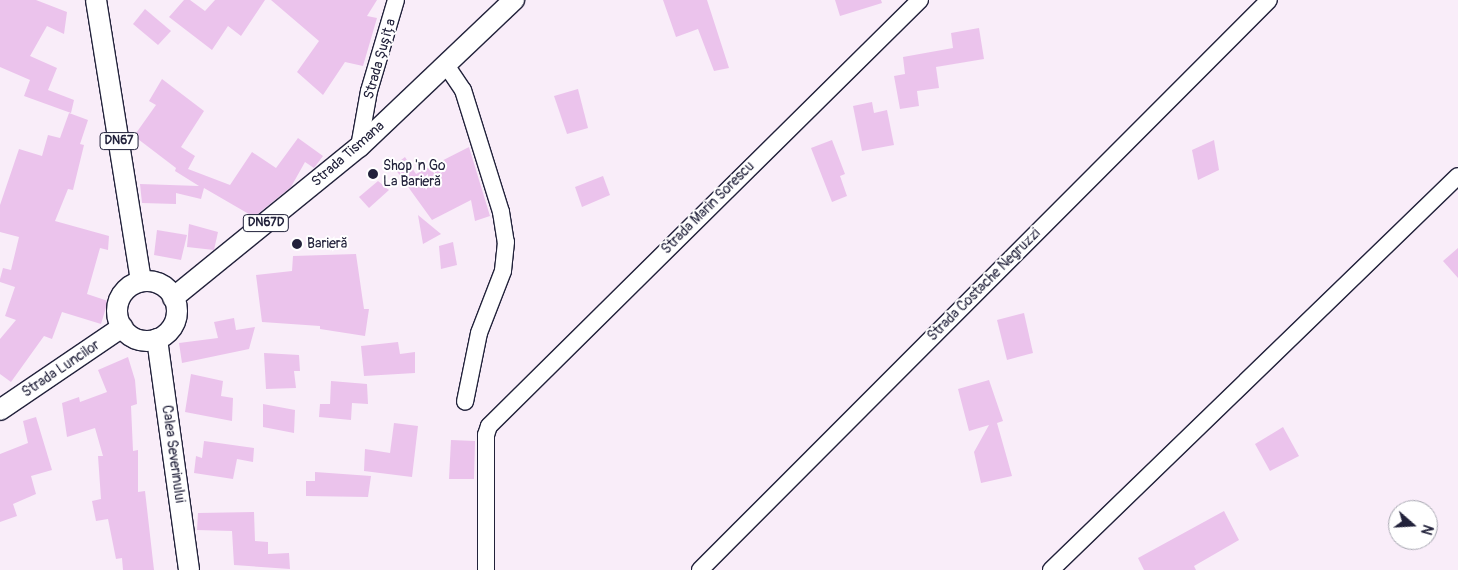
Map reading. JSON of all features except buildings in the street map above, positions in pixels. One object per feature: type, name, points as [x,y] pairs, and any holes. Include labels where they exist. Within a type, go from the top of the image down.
[{"type":"main road","name":"DN67","points":[[96,0],[141,281]]},
{"type":"main road","name":"Strada Tismana","points":[[174,298],[359,147],[514,0]]},
{"type":"main road","points":[[141,281],[160,284],[174,298],[176,317],[165,334],[157,339],[137,339],[122,328],[117,309],[119,299],[124,291],[141,281]]},
{"type":"main road","name":"Strada Luncilor","points":[[0,410],[122,328]]},
{"type":"main road","name":"Calea Severinului","points":[[157,339],[189,570]]},
{"type":"street","name":"Strada Șușița","points":[[359,147],[369,91],[396,0]]},
{"type":"street","name":"Strada Marin Sorescu","points":[[486,570],[486,434],[496,416],[920,0]]},
{"type":"street","name":"Strada Costache Negruzzi","points":[[700,570],[1269,0]]},
{"type":"street","points":[[446,64],[464,90],[502,212],[506,242],[503,270],[479,333],[465,402]]},
{"type":"street","points":[[1051,570],[1458,176]]},
{"type":"place","name":"Shop 'n Go La Barieră","points":[[373,174]]},
{"type":"place","name":"Barieră","points":[[297,244]]}]
